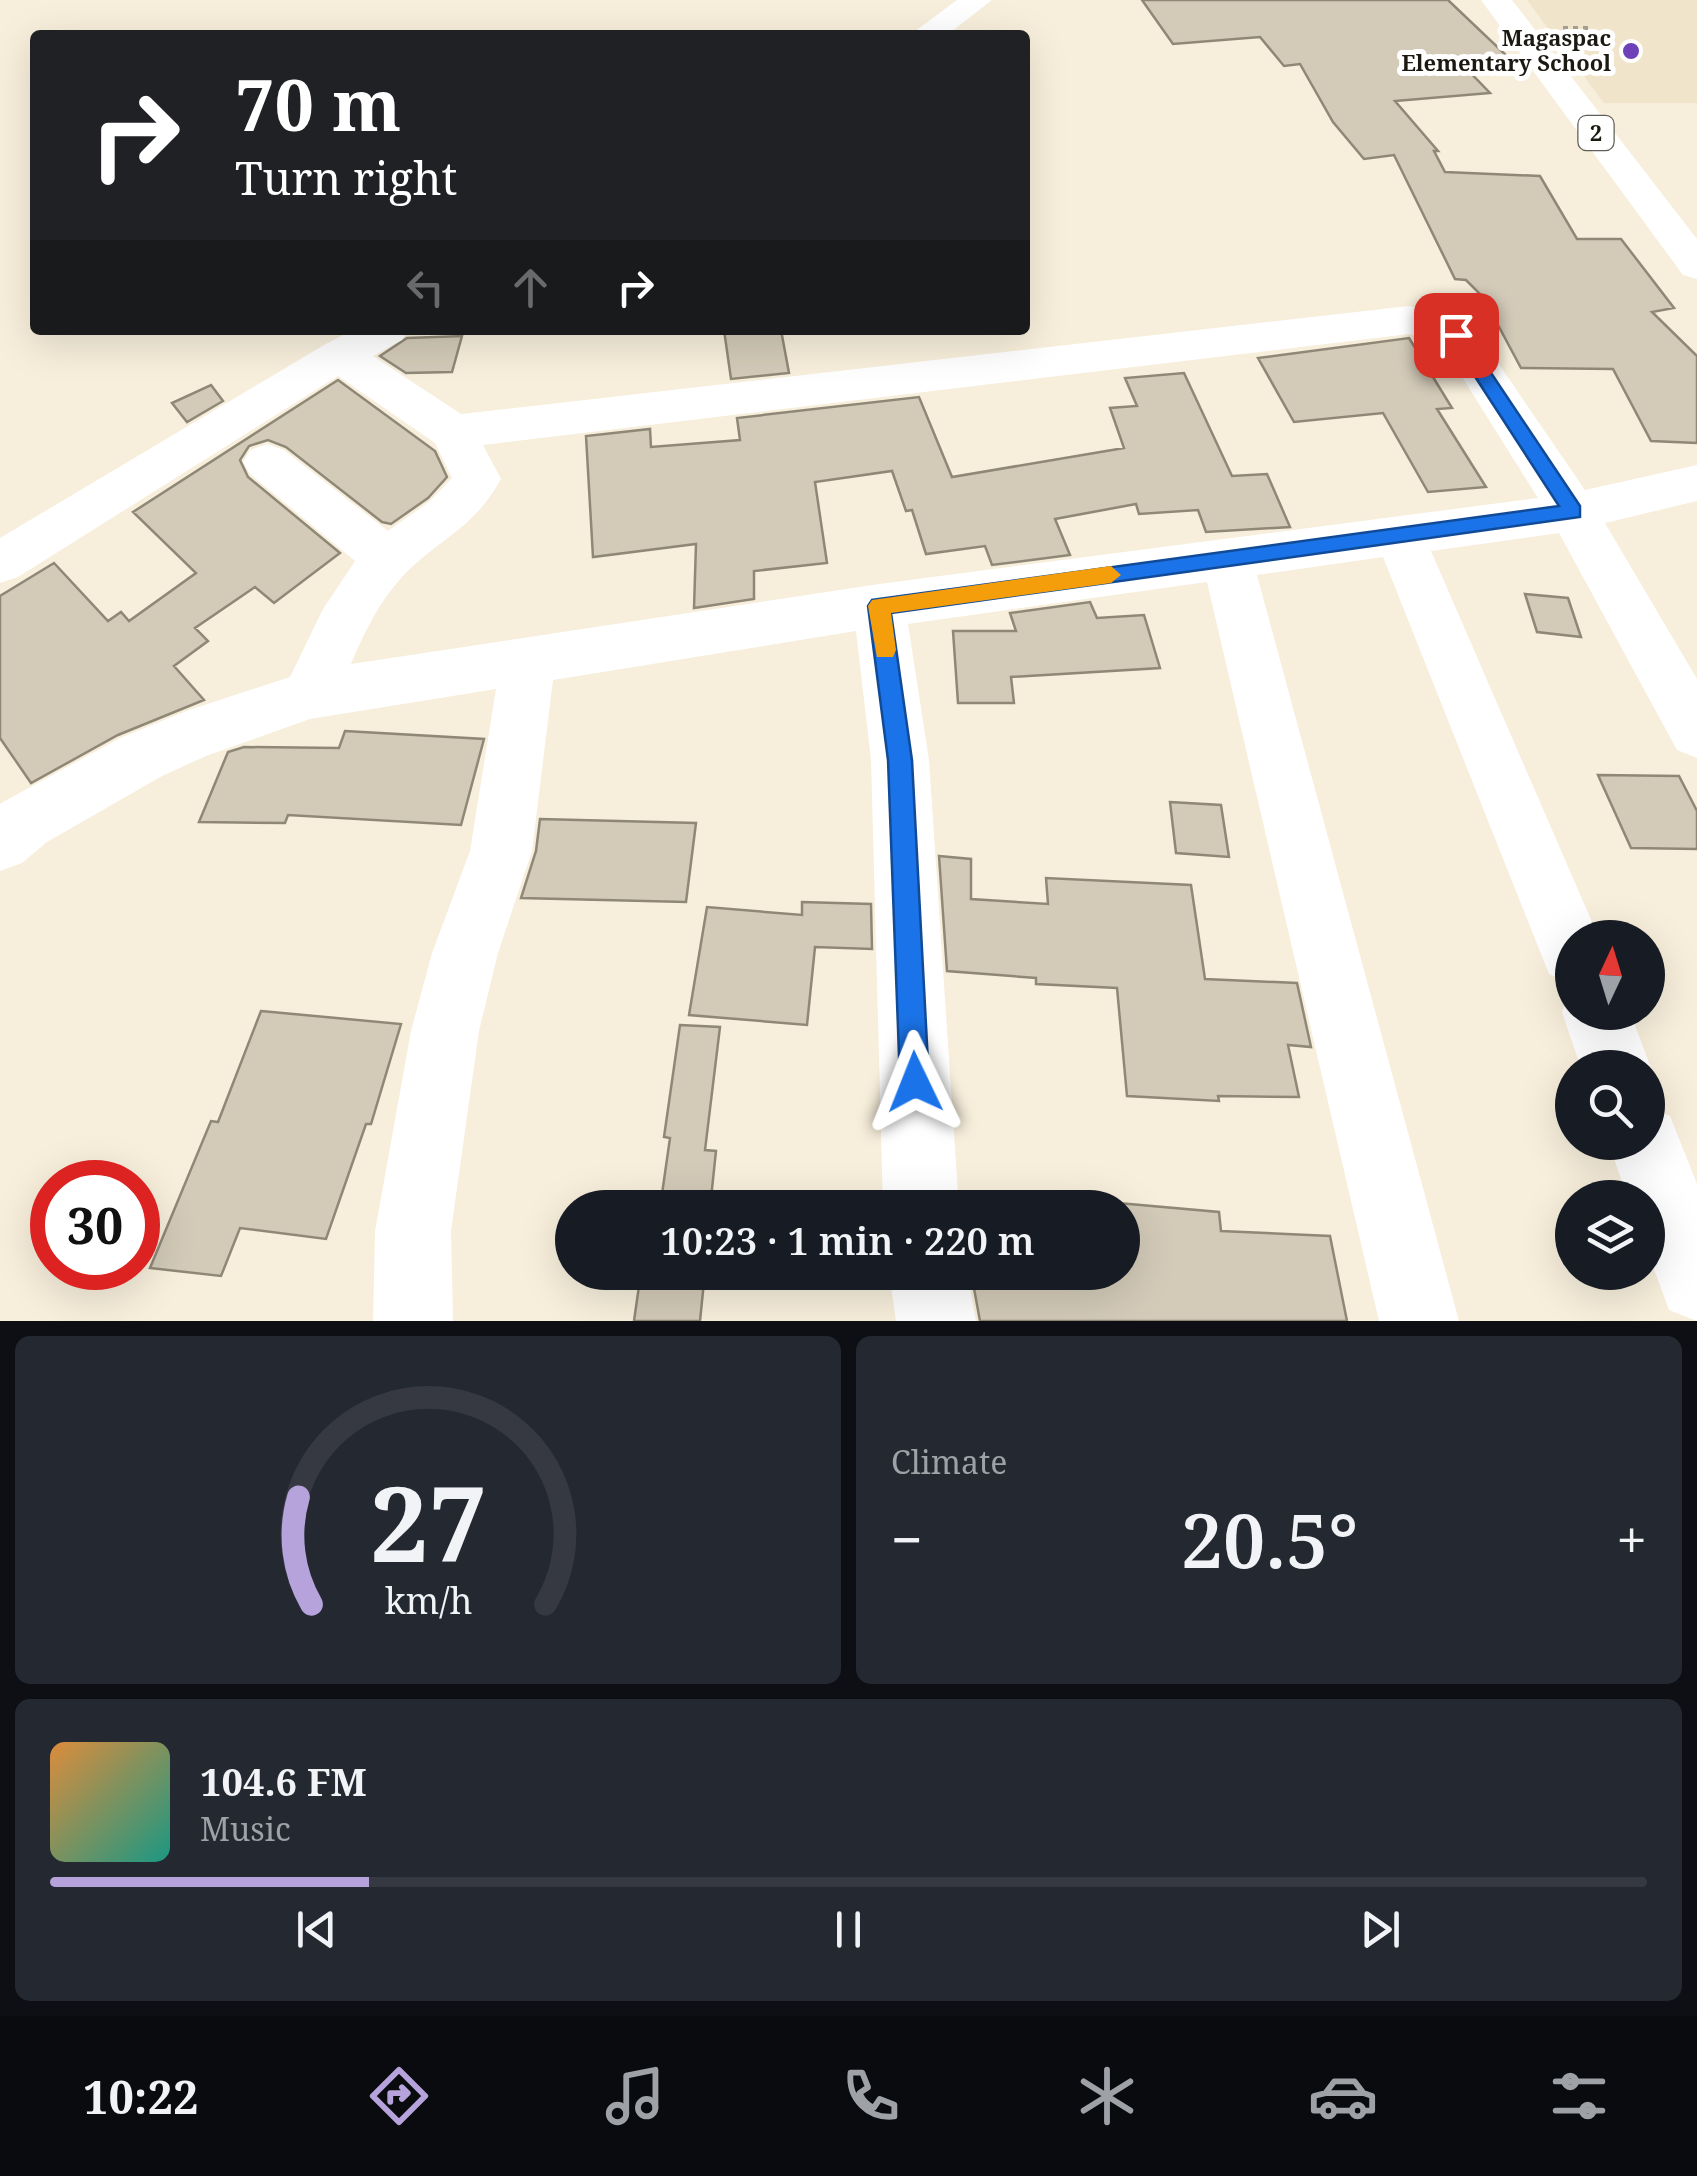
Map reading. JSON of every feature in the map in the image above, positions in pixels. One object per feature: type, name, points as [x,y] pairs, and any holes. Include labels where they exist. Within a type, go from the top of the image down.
[{"type":"main road","points":[[933,30],[977,0]]},
{"type":"main road","name":"2","points":[[1496,0],[1697,266]]},
{"type":"main road","points":[[452,432],[1409,320],[1434,324],[1456,335],[1573,512],[1697,732]]},
{"type":"main road","points":[[0,563],[377,335]]},
{"type":"main road","points":[[339,355],[452,432],[477,479]]},
{"type":"main road","points":[[310,694],[346,614],[388,559],[468,498],[477,479],[542,420]]},
{"type":"main road","points":[[267,462],[388,559]]},
{"type":"main road","points":[[0,842],[38,814],[141,757],[310,694],[879,606],[1573,512],[1697,483]]},
{"type":"main road","points":[[1399,536],[1559,920]]},
{"type":"main road","points":[[1227,559],[1419,1321]]},
{"type":"main road","points":[[879,606],[900,760],[919,1190]]},
{"type":"main road","points":[[412,1321],[413,1231],[442,1047],[465,953],[501,850],[528,661]]},
{"type":"main road","points":[[1651,1160],[1697,1282]]},
{"type":"main road","points":[[931,1290],[936,1321]]},
{"type":"shaded area","name":"Magaspac Elementary School","points":[[1527,0],[1697,0],[1697,103],[1604,103]]},
{"type":"building","points":[[1142,0],[1448,0],[1508,57],[1460,62],[1490,93],[1395,101],[1438,151],[1434,151],[1445,172],[1540,176],[1577,239],[1621,239],[1674,308],[1652,312],[1697,356],[1697,443],[1651,441],[1613,369],[1521,368],[1483,297],[1466,280],[1455,279],[1394,155],[1364,159],[1333,122],[1300,64],[1284,66],[1260,37],[1173,44]]},
{"type":"building","points":[[725,335],[782,335],[789,373],[731,379]]},
{"type":"building","points":[[462,336],[452,372],[406,373],[380,356],[407,338]]},
{"type":"building","points":[[1409,338],[1452,408],[1437,409],[1486,487],[1428,492],[1383,413],[1294,422],[1258,358]]},
{"type":"building","points":[[1184,373],[1232,476],[1267,474],[1290,527],[1206,532],[1198,510],[1139,514],[1136,504],[1055,519],[1070,555],[992,565],[985,546],[926,554],[912,510],[906,511],[892,471],[815,482],[827,563],[754,571],[754,599],[694,608],[696,544],[593,557],[586,436],[650,429],[651,447],[740,440],[737,418],[919,397],[952,477],[1124,448],[1110,408],[1137,406],[1125,378]]},
{"type":"building","points":[[338,380],[435,451],[447,477],[428,498],[391,524],[382,522],[286,447],[268,440],[249,446],[240,460],[248,477],[340,553],[274,603],[255,587],[195,628],[208,641],[174,666],[204,700],[118,735],[31,783],[0,738],[0,596],[54,563],[108,621],[121,612],[129,621],[196,573],[133,512]]},
{"type":"building","points":[[211,385],[223,401],[187,422],[172,403]]},
{"type":"building","points":[[1525,594],[1568,598],[1581,637],[1537,632]]},
{"type":"building","points":[[1090,602],[1097,618],[1144,615],[1160,668],[1011,677],[1014,703],[958,703],[953,631],[1016,631],[1010,613]]},
{"type":"building","points":[[345,731],[484,739],[461,825],[288,815],[285,823],[199,822],[228,752],[244,747],[339,748]]},
{"type":"building","points":[[1598,775],[1679,776],[1697,811],[1697,849],[1631,848]]},
{"type":"building","points":[[1170,802],[1221,805],[1229,857],[1176,853]]},
{"type":"building","points":[[540,819],[696,823],[686,902],[521,898],[536,851]]},
{"type":"building","points":[[939,856],[971,859],[971,899],[1048,904],[1046,878],[1191,885],[1205,979],[1297,983],[1311,1047],[1288,1045],[1299,1097],[1218,1096],[1219,1101],[1127,1096],[1117,988],[1036,984],[1036,978],[947,971]]},
{"type":"building","points":[[802,902],[871,904],[872,949],[815,947],[807,1025],[689,1015],[707,907],[802,915]]},
{"type":"building","points":[[261,1011],[401,1024],[371,1124],[366,1124],[326,1239],[240,1228],[221,1276],[160,1269],[160,1244],[211,1121],[218,1122]]},
{"type":"building","points":[[680,1025],[720,1027],[705,1150],[716,1151],[712,1190],[663,1190],[670,1138],[664,1137]]},
{"type":"building","points":[[1140,1205],[1219,1212],[1221,1231],[1330,1236],[1347,1321],[980,1321],[974,1290],[1140,1290]]},
{"type":"building","points":[[638,1290],[703,1290],[700,1321],[634,1321]]},
{"type":"slow traffic","points":[[885,650],[879,606],[1111,575]]},
{"type":"place","name":"Magaspac Elementary School","points":[[1631,51]]},
{"type":"route","points":[[915,1082],[900,760],[879,606],[1573,512],[1456,335]]}]
